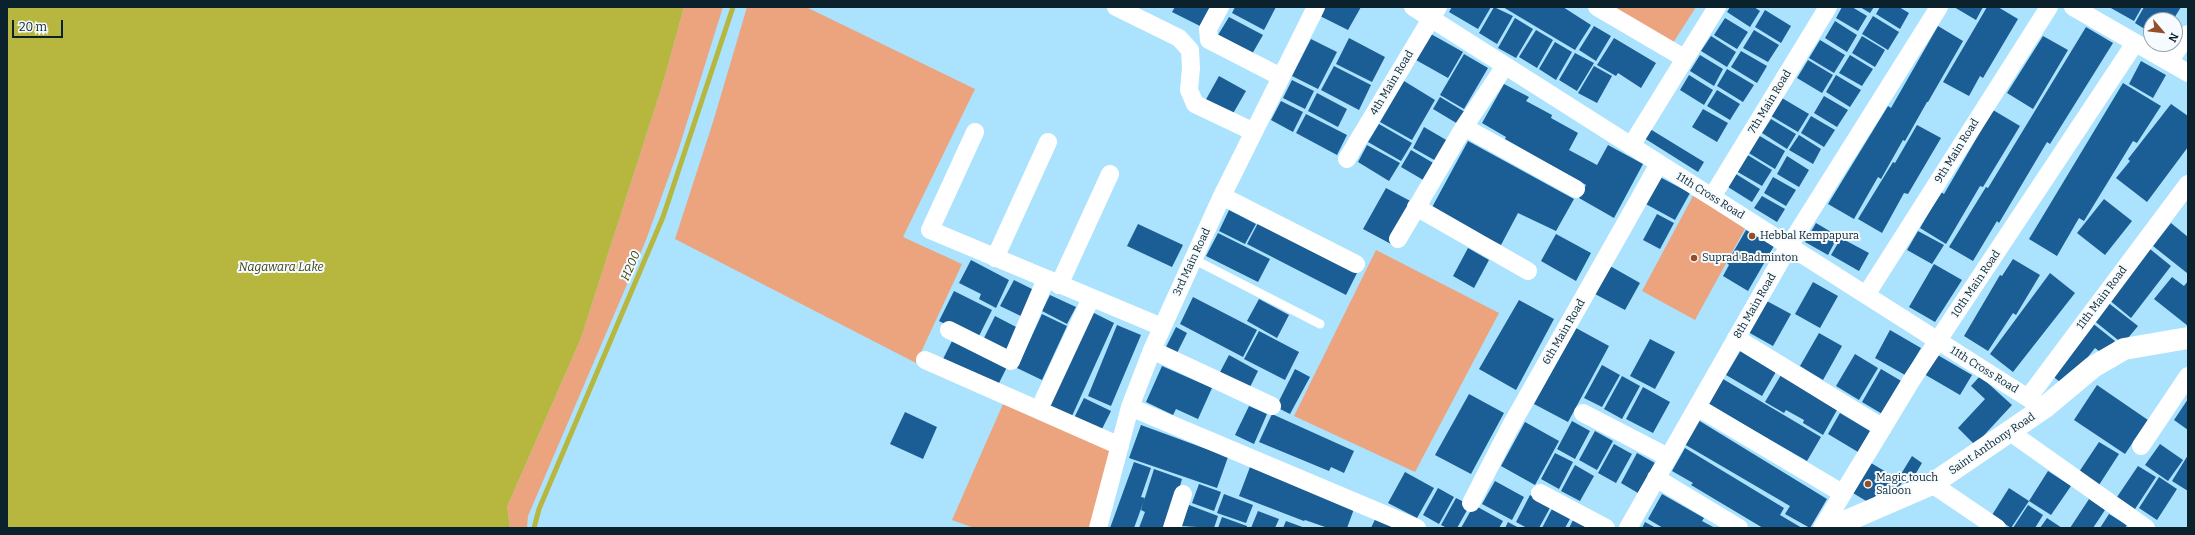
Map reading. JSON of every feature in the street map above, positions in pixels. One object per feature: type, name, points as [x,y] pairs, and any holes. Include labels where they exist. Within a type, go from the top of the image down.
[{"type":"street","points":[[1116,7],[1178,38],[1190,50],[1191,68],[1189,90],[1195,104],[1254,132]]},
{"type":"street","points":[[1220,7],[1208,29],[1209,40],[1281,77]]},
{"type":"street","name":"3rd Main Road","points":[[1098,528],[1130,407],[1152,350],[1222,196],[1316,7]]},
{"type":"street","name":"11th Cross Road","points":[[1413,7],[1434,13],[1505,66],[2036,403]]},
{"type":"street","points":[[1596,7],[1684,58]]},
{"type":"street","points":[[1631,146],[1684,58],[1717,7]]},
{"type":"street","name":"7th Main Road","points":[[1712,197],[1828,7]]},
{"type":"street","name":"8th Main Road","points":[[1628,528],[1789,246],[1939,7]]},
{"type":"street","name":"9th Main Road","points":[[1866,295],[2049,7]]},
{"type":"street","points":[[2073,7],[2188,73]]},
{"type":"street","name":"4th Main Road","points":[[1347,159],[1434,13]]},
{"type":"street","points":[[2169,62],[2188,34]]},
{"type":"street","name":"10th Main Road","points":[[1822,528],[1938,341],[2135,43]]},
{"type":"street","points":[[1398,239],[1464,127],[1505,66]]},
{"type":"street","points":[[1464,127],[1576,189]]},
{"type":"street","points":[[975,132],[930,230],[1162,327]]},
{"type":"street","points":[[995,258],[1048,142]]},
{"type":"street","name":"6th Main Road","points":[[1471,503],[1509,429],[1659,164]]},
{"type":"street","points":[[949,330],[1011,361],[1110,174]]},
{"type":"street","name":"11th Main Road","points":[[2036,403],[2188,184]]},
{"type":"street","points":[[1222,196],[1356,264]]},
{"type":"street","points":[[1416,207],[1528,271]]},
{"type":"street","points":[[1043,401],[1091,298]]},
{"type":"street","points":[[1736,338],[1883,428]]},
{"type":"street","name":"Saint Anthony Road","points":[[1830,528],[1932,484],[2010,432],[2036,403],[2124,349],[2188,338]]},
{"type":"street","points":[[1152,350],[1272,406]]},
{"type":"street","points":[[925,360],[1120,446]]},
{"type":"street","points":[[2141,446],[2188,376]]},
{"type":"street","points":[[1130,407],[1417,528]]},
{"type":"street","points":[[1697,407],[1842,494]]},
{"type":"street","points":[[1583,413],[1668,457]]},
{"type":"street","points":[[2010,432],[2146,528]]},
{"type":"street","points":[[1656,478],[1739,528]]},
{"type":"street","points":[[1932,484],[1997,528]]},
{"type":"street","points":[[1540,493],[1606,528]]},
{"type":"street","points":[[1172,528],[1183,494]]},
{"type":"lane","points":[[1193,259],[1320,324]]},
{"type":"shaded area","points":[[684,7],[723,7],[678,151],[646,240],[528,516],[527,528],[510,528],[507,507],[581,338],[663,83]]},
{"type":"shaded area","points":[[747,7],[806,7],[975,89],[903,237],[962,264],[916,363],[675,239],[713,122]]},
{"type":"shaded area","points":[[1609,7],[1696,7],[1673,43]]},
{"type":"shaded area","name":"Suprad Badminton","points":[[1693,196],[1747,225],[1695,320],[1642,291]]},
{"type":"shaded area","points":[[1376,250],[1499,313],[1415,472],[1294,416]]},
{"type":"shaded area","points":[[1003,404],[1114,449],[1092,528],[974,528],[952,520]]},
{"type":"water","name":"Nagawara Lake","points":[[7,7],[684,7],[663,83],[581,338],[507,507],[510,528],[7,528]]},
{"type":"building","points":[[1175,7],[1210,7],[1200,26],[1172,12]]},
{"type":"building","points":[[1235,7],[1276,7],[1264,30],[1232,13]]},
{"type":"building","points":[[1325,7],[1361,7],[1348,30],[1320,16]]},
{"type":"building","points":[[1452,7],[1491,7],[1478,29],[1449,12]]},
{"type":"building","points":[[1494,7],[1513,16],[1497,44],[1479,33]]},
{"type":"building","points":[[1503,7],[1563,7],[1591,25],[1575,50]]},
{"type":"building","points":[[1730,7],[1754,7],[1760,11],[1750,27],[1727,12]]},
{"type":"building","points":[[1842,7],[1852,7],[1867,16],[1858,31],[1836,18]]},
{"type":"building","points":[[1860,7],[1874,7],[1870,13]]},
{"type":"building","points":[[1880,7],[1899,7],[1909,13],[1900,29],[1876,14]]},
{"type":"building","points":[[1954,7],[1983,7],[1976,20]]},
{"type":"building","points":[[1987,7],[1998,7],[2018,19],[1983,78],[1980,76],[1969,96],[1943,82]]},
{"type":"building","points":[[2109,7],[2142,7],[2134,21]]},
{"type":"building","points":[[2144,7],[2181,7],[2178,12],[2143,12],[2143,28],[2135,23]]},
{"type":"building","points":[[1765,10],[1791,26],[1781,43],[1755,27]]},
{"type":"building","points":[[1873,16],[1899,32],[1888,50],[1862,34]]},
{"type":"building","points":[[1229,17],[1263,35],[1252,54],[1218,35]]},
{"type":"building","points":[[1515,18],[1533,29],[1516,58],[1498,48]]},
{"type":"building","points":[[1725,18],[1748,32],[1737,49],[1714,35]]},
{"type":"building","points":[[1835,21],[1857,35],[1847,52],[1825,38]]},
{"type":"building","points":[[1594,26],[1611,36],[1596,61],[1579,50]]},
{"type":"building","points":[[1938,26],[1963,41],[1905,141],[1903,140],[1881,179],[1878,177],[1854,219],[1828,204],[1888,106],[1891,108]]},
{"type":"building","points":[[2086,27],[2113,43],[2050,144],[2047,142],[1999,223],[1997,221],[1973,261],[1949,247],[1986,187],[1988,188]]},
{"type":"building","points":[[1536,30],[1553,40],[1537,68],[1519,57]]},
{"type":"building","points":[[1754,30],[1779,45],[1768,62],[1743,48]]},
{"type":"building","points":[[1431,34],[1463,52],[1448,78],[1416,60]]},
{"type":"building","points":[[1711,36],[1736,52],[1727,67],[1701,51]]},
{"type":"building","points":[[1862,36],[1885,50],[1875,67],[1852,53]]},
{"type":"building","points":[[2043,36],[2068,50],[2033,109],[2007,93]]},
{"type":"building","points":[[1349,38],[1385,57],[1372,82],[1336,64]]},
{"type":"building","points":[[1614,38],[1656,63],[1641,88],[1618,73],[1616,76],[1597,65]]},
{"type":"building","points":[[1311,39],[1337,52],[1318,89],[1292,76]]},
{"type":"building","points":[[1820,40],[1845,55],[1834,73],[1809,58]]},
{"type":"building","points":[[1555,42],[1572,52],[1556,80],[1539,69]]},
{"type":"building","points":[[1741,51],[1767,66],[1757,83],[1731,67]]},
{"type":"building","points":[[1575,53],[1594,63],[1577,91],[1559,80]]},
{"type":"building","points":[[1464,54],[1488,68],[1464,109],[1440,95]]},
{"type":"building","points":[[1700,55],[1723,69],[1714,86],[1690,71]]},
{"type":"building","points":[[1850,55],[1873,69],[1862,86],[1839,73]]},
{"type":"building","points":[[1808,60],[1833,75],[1822,93],[1797,78]]},
{"type":"building","points":[[2141,61],[2166,75],[2153,98],[2129,84]]},
{"type":"building","points":[[1334,66],[1371,85],[1359,110],[1321,90]]},
{"type":"building","points":[[1594,66],[1612,76],[1597,103],[1578,93]]},
{"type":"building","points":[[1727,69],[1754,85],[1743,102],[1717,86]]},
{"type":"building","points":[[1689,75],[1713,90],[1704,105],[1680,90]]},
{"type":"building","points":[[1836,75],[1861,90],[1850,107],[1826,92]]},
{"type":"building","points":[[1219,76],[1246,91],[1231,117],[1204,103]]},
{"type":"building","points":[[1292,80],[1314,91],[1305,109],[1283,98]]},
{"type":"building","points":[[1404,81],[1435,100],[1412,140],[1380,122]]},
{"type":"building","points":[[2123,83],[2161,106],[2137,143],[2133,141],[2084,221],[2079,218],[2057,256],[2029,239]]},
{"type":"building","points":[[1504,84],[1529,97],[1526,101],[1552,115],[1551,118],[1578,133],[1569,150],[1597,165],[1608,145],[1643,164],[1614,218],[1579,198],[1586,185],[1505,139],[1506,137],[1482,123]]},
{"type":"building","points":[[1717,90],[1740,104],[1730,120],[1707,106]]},
{"type":"building","points":[[1317,93],[1347,109],[1338,127],[1308,111]]},
{"type":"building","points":[[1824,96],[1848,110],[1837,127],[1814,113]]},
{"type":"building","points":[[1440,97],[1465,112],[1458,124],[1433,109]]},
{"type":"building","points":[[1782,98],[1809,114],[1798,132],[1771,116]]},
{"type":"building","points":[[1281,101],[1303,112],[1293,132],[1271,120]]},
{"type":"building","points":[[2171,104],[2188,116],[2188,147],[2147,202],[2116,178],[2130,161],[2128,159]]},
{"type":"building","points":[[1703,109],[1728,123],[1717,142],[1692,127]]},
{"type":"building","points":[[1993,110],[2020,126],[1983,187],[1980,186],[1946,244],[1920,228],[1941,192],[1944,194]]},
{"type":"building","points":[[1306,114],[1347,135],[1337,155],[1296,133]]},
{"type":"building","points":[[1811,116],[1835,130],[1824,147],[1801,133]]},
{"type":"building","points":[[1771,119],[1796,134],[1787,149],[1762,133]]},
{"type":"building","points":[[1379,124],[1412,143],[1401,161],[1368,142]]},
{"type":"building","points":[[1917,125],[1941,138],[1908,194],[1904,193],[1882,233],[1858,219],[1893,162],[1895,163]]},
{"type":"building","points":[[1424,127],[1448,141],[1436,161],[1413,148]]},
{"type":"building","points":[[1650,129],[1704,162],[1698,172],[1644,138]]},
{"type":"building","points":[[1758,135],[1785,151],[1775,169],[1747,152]]},
{"type":"building","points":[[1799,135],[1821,149],[1813,164],[1789,150]]},
{"type":"building","points":[[1468,141],[1574,199],[1556,231],[1518,213],[1501,245],[1430,211]]},
{"type":"building","points":[[1367,145],[1400,163],[1389,181],[1358,162]]},
{"type":"building","points":[[1411,150],[1435,164],[1425,181],[1401,167]]},
{"type":"building","points":[[1746,154],[1772,170],[1762,186],[1736,171]]},
{"type":"building","points":[[1787,156],[1809,170],[1799,187],[1777,174]]},
{"type":"building","points":[[1736,174],[1760,189],[1752,202],[1728,187]]},
{"type":"building","points":[[1658,176],[1690,193],[1675,220],[1644,203]]},
{"type":"building","points":[[1773,177],[1796,190],[1786,206],[1764,193]]},
{"type":"building","points":[[1386,188],[1414,203],[1391,244],[1363,229]]},
{"type":"building","points":[[1762,196],[1785,209],[1777,222],[1754,208]]},
{"type":"building","points":[[2104,199],[2132,221],[2105,255],[2077,233]]},
{"type":"building","points":[[1229,210],[1256,224],[1245,244],[1219,231]]},
{"type":"building","points":[[1657,214],[1674,223],[1660,249],[1643,240]]},
{"type":"building","points":[[1258,223],[1357,273],[1346,295],[1247,244]]},
{"type":"building","points":[[1816,223],[1838,236],[1828,255],[1805,242]]},
{"type":"building","points":[[2171,223],[2188,237],[2187,273],[2153,246]]},
{"type":"building","points":[[1138,224],[1183,245],[1172,267],[1127,246]]},
{"type":"building","points":[[1746,230],[1774,246],[1748,291],[1723,276],[1729,265],[1727,263]]},
{"type":"building","points":[[1918,231],[1944,245],[1932,264],[1907,250]]},
{"type":"building","points":[[1218,233],[1270,259],[1258,282],[1206,256]]},
{"type":"building","points":[[1556,234],[1591,253],[1576,281],[1541,261]]},
{"type":"building","points":[[1841,238],[1869,253],[1859,271],[1831,255]]},
{"type":"building","points":[[1468,248],[1489,260],[1474,288],[1453,276]]},
{"type":"building","points":[[2150,249],[2171,266],[2131,318],[2108,299]]},
{"type":"building","points":[[2013,259],[2040,275],[2016,315],[2013,313],[1988,351],[1964,336],[2000,275],[2002,276]]},
{"type":"building","points":[[971,260],[1009,280],[996,308],[979,299],[981,294],[959,283]]},
{"type":"building","points":[[1934,264],[1962,280],[1935,322],[1909,307]]},
{"type":"building","points":[[1610,266],[1640,283],[1625,310],[1595,294]]},
{"type":"building","points":[[2050,273],[2075,293],[2013,372],[1990,354]]},
{"type":"building","points":[[2172,277],[2184,286],[2188,281],[2188,326],[2154,299]]},
{"type":"building","points":[[1014,280],[1038,292],[1025,318],[1000,306]]},
{"type":"building","points":[[1813,282],[1838,296],[1820,328],[1795,314]]},
{"type":"building","points":[[954,291],[992,310],[977,340],[939,321]]},
{"type":"building","points":[[1050,295],[1076,307],[1067,324],[1042,311]]},
{"type":"building","points":[[1193,297],[1257,330],[1243,357],[1180,324]]},
{"type":"building","points":[[1259,299],[1289,315],[1277,338],[1247,321]]},
{"type":"building","points":[[1519,300],[1554,319],[1516,390],[1479,369]]},
{"type":"building","points":[[1765,300],[1791,314],[1773,346],[1748,332]]},
{"type":"building","points":[[2106,301],[2138,326],[2123,344],[2092,319]]},
{"type":"building","points":[[1088,310],[1114,323],[1072,416],[1046,404]]},
{"type":"building","points":[[1042,314],[1067,326],[1042,380],[1017,368]]},
{"type":"building","points":[[995,316],[1020,329],[1006,357],[981,344]]},
{"type":"building","points":[[2091,322],[2115,341],[2104,355],[2095,348],[2065,386],[2050,374]]},
{"type":"building","points":[[1117,325],[1141,335],[1111,406],[1088,396]]},
{"type":"building","points":[[1176,327],[1187,333],[1176,355],[1165,349]]},
{"type":"building","points":[[1576,328],[1609,346],[1568,422],[1534,404]]},
{"type":"building","points":[[1890,330],[1921,348],[1905,375],[1875,358]]},
{"type":"building","points":[[1259,331],[1299,352],[1285,380],[1244,359]]},
{"type":"building","points":[[1819,333],[1842,346],[1823,380],[1800,366]]},
{"type":"building","points":[[953,339],[1007,367],[998,385],[943,359]]},
{"type":"building","points":[[1650,339],[1675,352],[1655,389],[1630,376]]},
{"type":"building","points":[[1741,350],[1777,370],[1762,396],[1726,375]]},
{"type":"building","points":[[1855,354],[1878,368],[1859,400],[1836,386]]},
{"type":"building","points":[[1936,354],[1972,375],[1960,395],[1924,374]]},
{"type":"building","points":[[1229,355],[1258,371],[1249,389],[1219,374]]},
{"type":"building","points":[[1602,365],[1620,375],[1602,407],[1584,398]]},
{"type":"building","points":[[1162,366],[1212,388],[1198,419],[1176,409],[1173,415],[1146,402]]},
{"type":"building","points":[[1295,369],[1310,377],[1290,414],[1276,407]]},
{"type":"building","points":[[1881,369],[1903,382],[1884,415],[1862,402]]},
{"type":"building","points":[[1781,375],[1818,396],[1817,398],[1837,410],[1823,435],[1803,423],[1804,420],[1786,410],[1784,413],[1765,402]]},
{"type":"building","points":[[1622,376],[1640,386],[1622,419],[1604,409]]},
{"type":"building","points":[[1980,376],[2012,405],[1975,445],[1958,428],[1985,399],[1971,386]]},
{"type":"building","points":[[1723,379],[1821,437],[1807,461],[1708,404]]},
{"type":"building","points":[[2097,385],[2148,420],[2125,454],[2074,420]]},
{"type":"building","points":[[1643,387],[1670,402],[1653,433],[1626,419]]},
{"type":"building","points":[[1469,394],[1504,413],[1471,474],[1435,455]]},
{"type":"building","points":[[1084,398],[1111,411],[1101,431],[1074,418]]},
{"type":"building","points":[[2188,399],[2188,430],[2174,420]]},
{"type":"building","points":[[1249,406],[1267,414],[1254,444],[1235,435]]},
{"type":"building","points":[[905,412],[937,427],[923,459],[890,444]]},
{"type":"building","points":[[1840,413],[1870,431],[1858,452],[1828,434]]},
{"type":"building","points":[[1272,414],[1354,451],[1344,473],[1331,467],[1329,471],[1259,442]]},
{"type":"building","points":[[1698,420],[1827,499],[1810,528],[1785,514],[1790,506],[1684,444]]},
{"type":"building","points":[[1572,421],[1590,431],[1575,459],[1557,449]]},
{"type":"building","points":[[1525,422],[1559,441],[1535,485],[1501,466]]},
{"type":"building","points":[[1141,425],[1228,457],[1217,488],[1129,458]]},
{"type":"building","points":[[1595,431],[1613,441],[1597,470],[1579,460]]},
{"type":"building","points":[[2099,442],[2119,454],[2099,485],[2079,472]]},
{"type":"building","points":[[1614,444],[1632,454],[1616,483],[1598,473]]},
{"type":"building","points":[[2160,444],[2183,460],[2168,481],[2145,465]]},
{"type":"building","points":[[1685,448],[1784,508],[1780,515],[1802,528],[1763,528],[1691,485],[1693,483],[1672,471]]},
{"type":"building","points":[[1555,453],[1573,462],[1559,489],[1541,479]]},
{"type":"building","points":[[1637,453],[1655,463],[1638,493],[1621,483]]},
{"type":"building","points":[[2188,455],[2188,491],[2172,481]]},
{"type":"building","points":[[1912,456],[1922,463],[1909,485],[1903,481],[1894,496],[1880,488],[1871,504],[1853,493],[1871,463],[1898,479]]},
{"type":"building","points":[[1134,462],[1151,468],[1141,497],[1145,498],[1134,528],[1110,528]]},
{"type":"building","points":[[1575,465],[1594,476],[1580,501],[1561,491]]},
{"type":"building","points":[[2138,466],[2156,477],[2135,509],[2117,497]]},
{"type":"building","points":[[1250,467],[1354,509],[1347,528],[1328,528],[1305,520],[1304,521],[1239,496]]},
{"type":"building","points":[[1154,469],[1182,479],[1168,528],[1139,528],[1145,512],[1141,510]]},
{"type":"building","points":[[2048,471],[2071,486],[2051,515],[2029,501]]},
{"type":"building","points":[[1405,472],[1434,488],[1417,518],[1388,503]]},
{"type":"building","points":[[2159,477],[2177,489],[2157,520],[2139,508]]},
{"type":"building","points":[[1495,481],[1524,497],[1512,520],[1482,504]]},
{"type":"building","points":[[1199,484],[1221,492],[1214,511],[1192,503]]},
{"type":"building","points":[[1438,488],[1454,497],[1439,524],[1423,515]]},
{"type":"building","points":[[2009,488],[2029,501],[2011,528],[1992,515]]},
{"type":"building","points":[[1224,494],[1253,505],[1246,523],[1217,513]]},
{"type":"building","points":[[1662,494],[1704,518],[1702,521],[1715,528],[1663,528],[1648,519]]},
{"type":"building","points":[[1530,495],[1551,506],[1539,528],[1527,528],[1516,522]]},
{"type":"building","points":[[1456,498],[1470,505],[1457,528],[1447,528],[1441,525]]},
{"type":"building","points":[[2089,499],[2105,510],[2093,528],[2070,528]]},
{"type":"building","points":[[1189,505],[1218,516],[1214,528],[1181,526]]},
{"type":"building","points":[[1474,505],[1503,521],[1499,528],[1461,528]]},
{"type":"building","points":[[2028,505],[2043,515],[2035,528],[2013,528]]},
{"type":"building","points":[[1553,507],[1571,517],[1565,528],[1542,528]]},
{"type":"building","points":[[1258,511],[1279,519],[1275,528],[1251,528]]},
{"type":"building","points":[[2109,514],[2127,525],[2125,528],[2100,528]]},
{"type":"building","points":[[1377,515],[1408,528],[1371,528]]},
{"type":"building","points":[[1222,517],[1247,526],[1247,528],[1218,528]]},
{"type":"building","points":[[1574,518],[1592,528],[1569,528]]},
{"type":"building","points":[[2047,518],[2062,528],[2040,528]]},
{"type":"building","points":[[1286,521],[1305,528],[1283,528]]},
{"type":"building","points":[[1508,522],[1519,528],[1505,528]]},
{"type":"building","points":[[1645,522],[1656,528],[1642,528]]},
{"type":"waterway","name":"H200","points":[[534,528],[539,509],[663,217],[733,7]]},
{"type":"place","name":"Hebbal Kempapura","points":[[1752,236]]},
{"type":"place","name":"Suprad Badminton","points":[[1694,258]]},
{"type":"place","name":"Magic touch Saloon","points":[[1868,484]]}]
